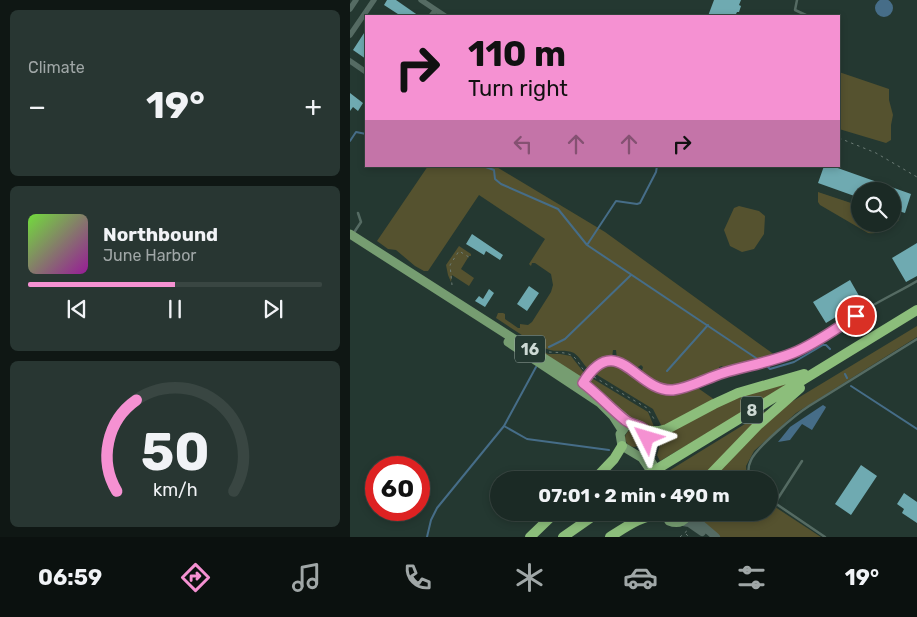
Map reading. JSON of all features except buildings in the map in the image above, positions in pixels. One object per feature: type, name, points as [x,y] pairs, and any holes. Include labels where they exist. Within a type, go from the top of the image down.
[{"type":"highway","name":"8","points":[[660,471],[917,310]]},
{"type":"highway","name":"8","points":[[655,471],[800,388],[917,317]]},
{"type":"highway","points":[[646,431],[667,429],[738,393],[794,378],[830,363]]},
{"type":"highway","points":[[714,471],[758,426],[800,388]]},
{"type":"highway","points":[[602,471],[618,454],[622,446]]},
{"type":"highway","points":[[530,537],[547,521]]},
{"type":"highway","points":[[554,537],[576,521]]},
{"type":"highway","points":[[563,537],[586,521]]},
{"type":"highway","points":[[610,537],[637,521]]},
{"type":"main road","name":"16","points":[[351,235],[581,386],[630,423],[640,425],[646,431]]},
{"type":"main road","name":"16","points":[[581,386],[608,411],[622,430]]},
{"type":"main road","points":[[630,423],[622,430],[620,438],[622,446],[642,458],[651,471]]},
{"type":"main road","points":[[646,431],[647,454],[657,471]]},
{"type":"main road","points":[[669,521],[689,523],[708,537]]},
{"type":"main road","points":[[697,521],[716,537]]},
{"type":"street","points":[[350,9],[356,0]]},
{"type":"street","points":[[350,35],[374,0]]},
{"type":"street","points":[[421,0],[444,15]]},
{"type":"street","points":[[432,15],[436,10]]},
{"type":"street","points":[[350,60],[365,71]]},
{"type":"lane","points":[[797,0],[795,10],[806,15]]},
{"type":"lane","points":[[351,235],[361,222],[358,213]]},
{"type":"lane","points":[[581,386],[596,366],[604,362],[615,362],[627,366],[645,380],[670,390],[792,354],[917,281]]},
{"type":"lane","points":[[749,471],[749,466],[756,453],[792,418],[917,339]]},
{"type":"lane","points":[[778,497],[802,461]]},
{"type":"lane","points":[[778,506],[824,537]]},
{"type":"path","points":[[840,138],[876,154],[917,177]]},
{"type":"path","points":[[452,284],[450,265],[459,251],[472,260]]},
{"type":"path","points":[[686,533],[689,537]]},
{"type":"shaded area","points":[[840,72],[889,89],[889,100],[893,115],[891,140],[886,143],[840,129]]},
{"type":"shaded area","points":[[427,167],[497,167],[605,232],[779,358],[768,358],[725,370],[722,366],[719,367],[719,372],[688,384],[672,387],[653,381],[641,374],[643,367],[641,365],[635,369],[617,359],[616,350],[613,350],[612,358],[598,361],[588,369],[574,353],[550,350],[537,345],[531,341],[532,337],[530,336],[528,339],[496,318],[498,313],[503,313],[505,314],[505,319],[518,328],[520,328],[520,324],[528,325],[532,322],[551,292],[553,285],[551,274],[535,263],[532,263],[531,266],[529,264],[545,239],[479,195],[428,271],[415,266],[396,250],[388,249],[377,241]]},
{"type":"shaded area","points":[[818,192],[851,203],[851,223],[820,205],[818,202]]},
{"type":"shaded area","points":[[739,206],[759,211],[765,216],[764,234],[754,249],[742,252],[730,246],[724,230],[734,208]]},
{"type":"shaded area","points":[[459,246],[471,254],[461,269],[474,278],[469,286],[452,275],[451,282],[448,275],[446,265]]},
{"type":"shaded area","points":[[917,326],[917,337],[796,413],[754,451],[746,466],[746,471],[719,471],[748,440],[788,404]]},
{"type":"shaded area","points":[[529,343],[548,354],[571,356],[585,374],[578,377]]},
{"type":"shaded area","points":[[615,364],[632,372],[656,390],[666,393],[681,391],[695,386],[715,400],[662,427],[653,409],[594,373],[600,367]]},
{"type":"shaded area","points":[[590,377],[648,412],[655,429],[628,419],[589,385],[588,380]]},
{"type":"shaded area","points":[[796,381],[660,461],[657,455],[663,441],[663,434],[722,404],[748,394]]},
{"type":"shaded area","points":[[771,408],[710,471],[669,471]]},
{"type":"shaded area","points":[[630,429],[638,429],[643,434],[641,445],[630,447],[625,442],[625,434]]},
{"type":"shaded area","points":[[778,509],[821,537],[720,537],[700,521],[778,521]]},
{"type":"water","points":[[880,-1],[888,-1],[893,4],[891,15],[880,17],[875,12],[875,4]]},
{"type":"water","points":[[823,405],[826,407],[812,430],[802,424],[790,440],[778,442],[790,427]]},
{"type":"waterway","points":[[350,141],[356,132],[365,134]]},
{"type":"waterway","points":[[486,167],[494,170],[495,179],[501,184],[558,209],[587,245],[759,360]]},
{"type":"waterway","points":[[587,245],[616,201],[640,203],[657,167]]},
{"type":"waterway","points":[[549,347],[565,339],[631,275]]},
{"type":"waterway","points":[[667,371],[708,325]]},
{"type":"waterway","points":[[765,364],[770,369],[794,362],[823,345],[830,349]]},
{"type":"waterway","points":[[427,537],[431,520],[437,508],[504,426],[536,367]]},
{"type":"waterway","points":[[845,374],[847,378]]},
{"type":"waterway","points":[[851,386],[917,429]]},
{"type":"waterway","points":[[504,426],[527,439],[609,450]]},
{"type":"route","points":[[647,438],[646,431],[640,425],[625,420],[583,383],[592,369],[604,362],[621,363],[654,386],[670,390],[677,389],[734,370],[792,354],[856,316]]}]
